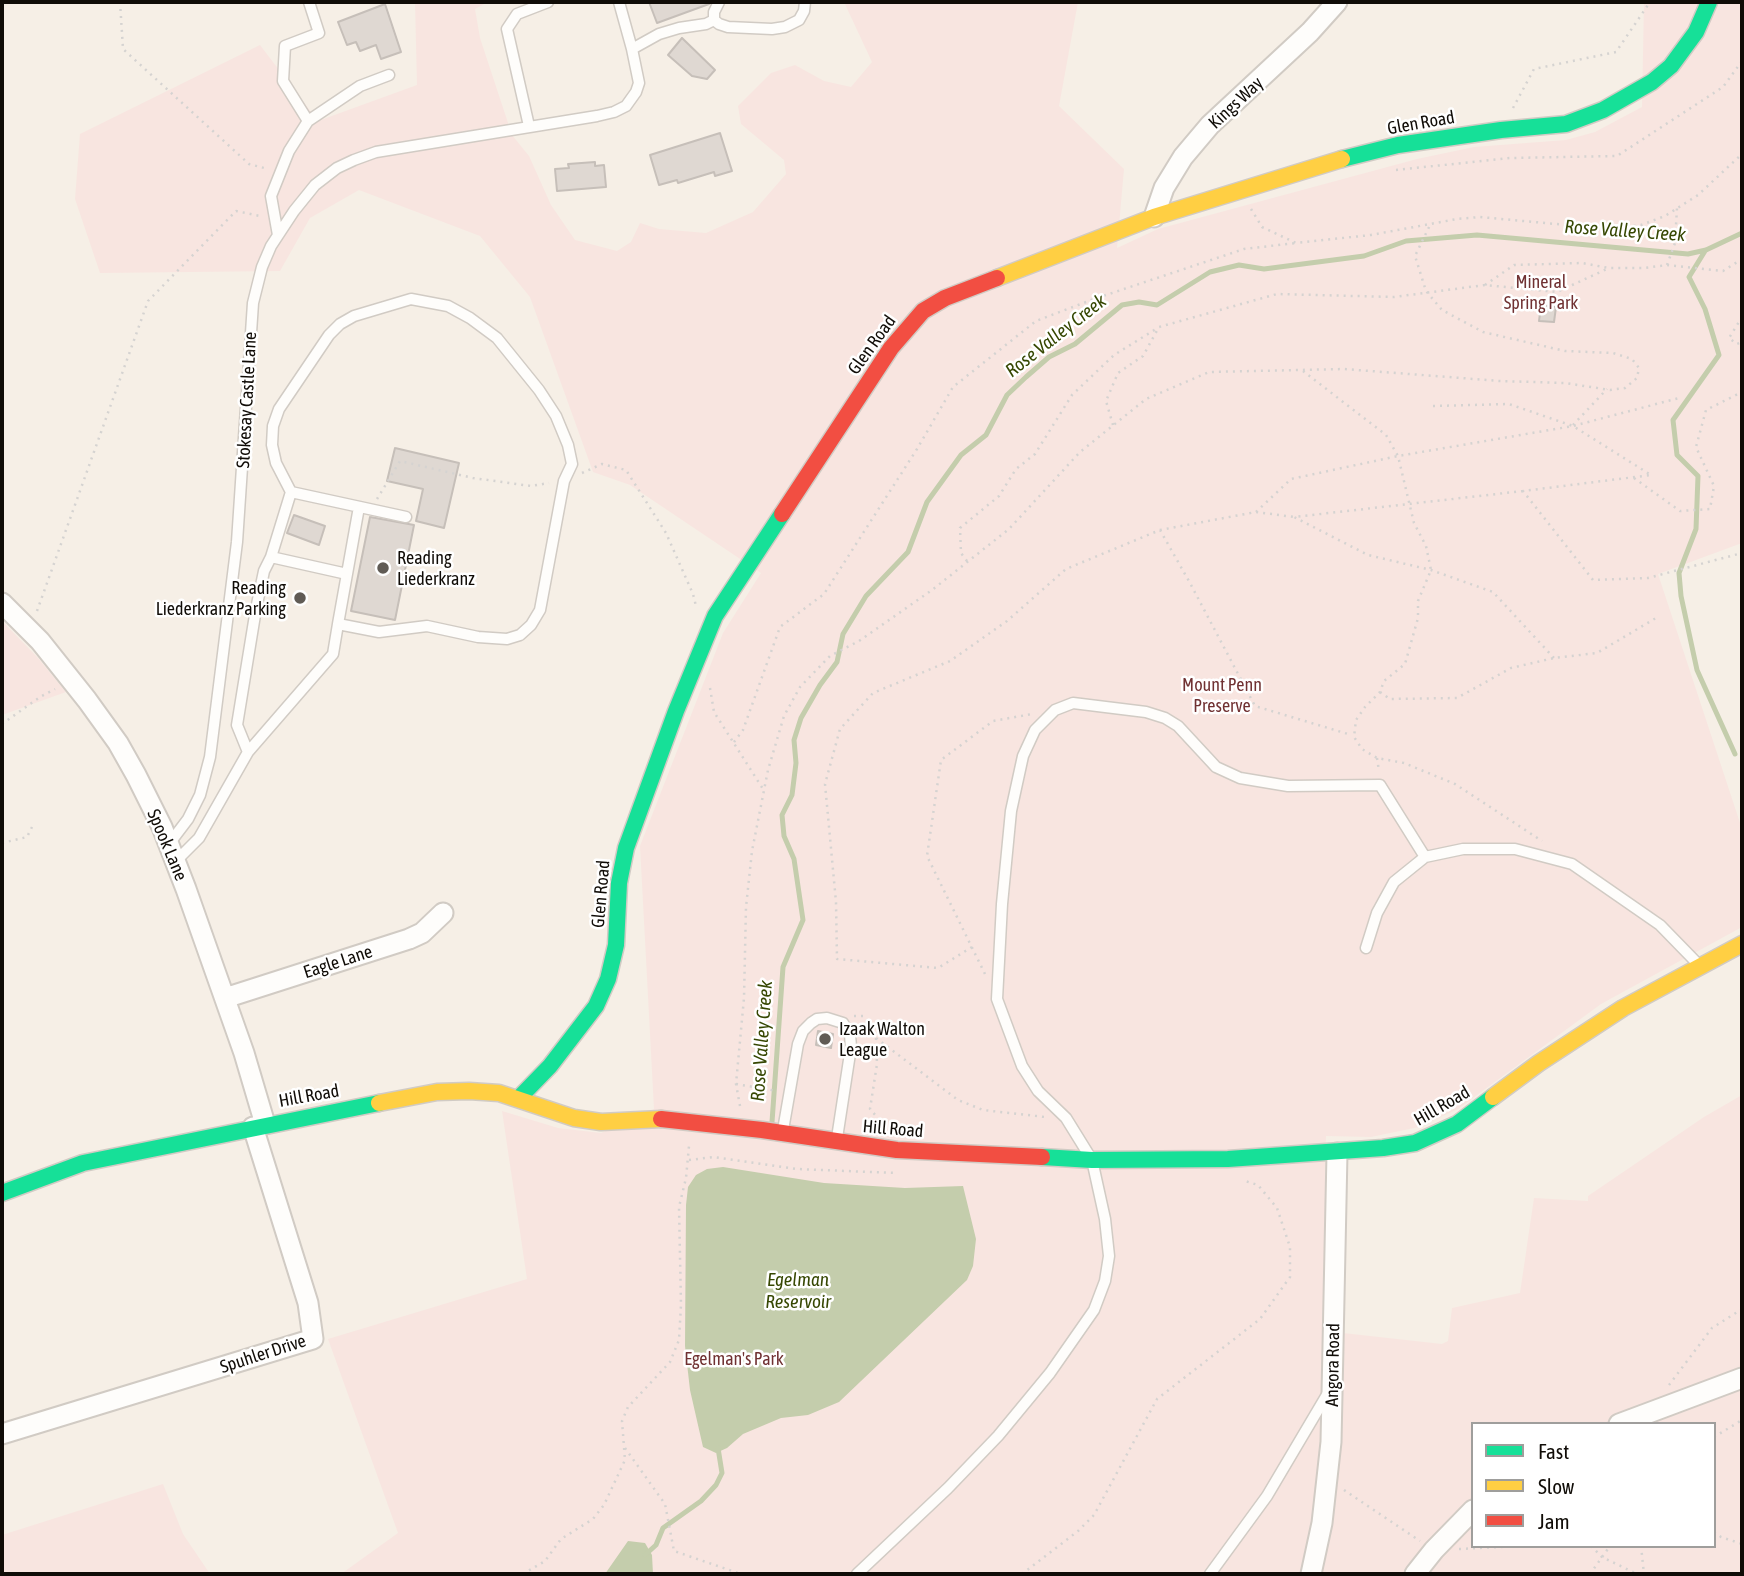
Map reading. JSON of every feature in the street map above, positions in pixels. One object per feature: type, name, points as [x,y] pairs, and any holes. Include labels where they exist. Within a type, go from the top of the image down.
[{"type":"street","name":"Kings Way","points":[[1154,217],[1164,188],[1183,157],[1210,125],[1310,32],[1337,2]]},
{"type":"street","name":"Glen Road","points":[[519,1098],[550,1066],[583,1025],[596,1006],[608,978],[616,945],[619,883],[626,848],[676,711],[715,616],[891,348],[923,312],[945,298],[1154,217],[1319,165],[1398,145],[1566,124],[1623,100],[1671,66],[1696,32],[1709,2]]},
{"type":"street","name":"Spook Lane","points":[[2,603],[30,631],[72,681],[118,743],[162,827],[225,998],[259,1125]]},
{"type":"street","name":"Eagle Lane","points":[[225,998],[409,939],[422,933],[443,913]]},
{"type":"street","name":"Hill Road","points":[[2,1193],[83,1163],[259,1125],[437,1092],[499,1093],[550,1110],[601,1122],[650,1118],[783,1133],[897,1150],[1092,1160],[1242,1159],[1337,1153],[1415,1143],[1443,1132],[1481,1108],[1539,1063],[1623,1008],[1742,944]]},
{"type":"street","name":"Spuhler Drive","points":[[2,1434],[313,1339],[308,1303],[259,1125]]},
{"type":"street","name":"Angora Road","points":[[1311,1574],[1328,1480],[1337,1153]]},
{"type":"street","points":[[1624,1422],[1742,1378]]},
{"type":"street","points":[[1415,1574],[1471,1512]]},
{"type":"lane","points":[[308,121],[283,82],[285,46],[319,33],[309,2]]},
{"type":"lane","points":[[528,126],[507,29],[517,14],[548,2]]},
{"type":"lane","points":[[619,2],[632,50],[659,34],[714,20]]},
{"type":"lane","points":[[714,20],[714,12],[719,2]]},
{"type":"lane","points":[[714,20],[719,24],[737,28],[785,27],[799,20],[804,12],[805,2]]},
{"type":"lane","name":"Stokesay Castle Lane","points":[[172,853],[206,778],[237,542],[254,303],[262,267],[278,235],[315,185],[337,168],[354,160],[376,152],[597,116],[626,106],[636,92],[639,82],[632,50]]},
{"type":"lane","points":[[278,235],[271,196],[280,172],[308,121],[360,86],[389,75]]},
{"type":"lane","points":[[248,752],[237,725],[256,610],[264,571],[291,492],[276,463],[272,445],[273,426],[279,409],[329,335],[354,316],[411,299],[447,306],[470,318],[497,338],[556,416],[568,445],[572,464],[564,481],[540,610],[531,625],[520,635],[507,639],[478,637],[427,626],[379,632],[338,624]]},
{"type":"lane","points":[[291,492],[406,517]]},
{"type":"lane","points":[[172,853],[200,838],[248,752],[333,654],[347,574],[365,508]]},
{"type":"lane","points":[[271,556],[347,574]]},
{"type":"lane","points":[[857,1574],[948,1488],[998,1436],[1050,1373],[1094,1310],[1105,1282],[1109,1256],[1105,1219],[1092,1160],[1066,1118],[1038,1091],[1022,1066],[998,999],[1002,904],[1011,811],[1023,756],[1035,730],[1055,710],[1073,703],[1146,712],[1165,718],[1178,726],[1216,767],[1240,778],[1288,786],[1380,785],[1425,857]]},
{"type":"lane","points":[[1366,948],[1377,913],[1394,882],[1425,857],[1463,849],[1515,849],[1572,864],[1660,925],[1700,966]]},
{"type":"lane","points":[[783,1133],[798,1044],[803,1031],[817,1019],[836,1020],[847,1027],[851,1047],[837,1142]]},
{"type":"lane","points":[[1210,1574],[1267,1496],[1332,1386]]},
{"type":"path","points":[[120,2],[122,49],[249,164],[280,172]]},
{"type":"path","points":[[1502,130],[1534,68],[1616,52],[1650,2]]},
{"type":"path","points":[[734,742],[743,730],[780,627],[824,594],[917,449],[953,387],[1037,321],[1244,249],[1371,235],[1480,217],[1610,229],[1641,225],[1698,195],[1742,154]]},
{"type":"path","points":[[1240,190],[1262,227],[1296,243]]},
{"type":"path","points":[[1667,265],[1675,243],[1677,208]]},
{"type":"path","points":[[30,631],[148,301],[236,211],[275,218]]},
{"type":"path","points":[[781,1092],[736,1084],[744,998],[746,907],[752,851],[763,789],[784,716],[800,687],[830,656],[932,590],[1009,529],[1080,452],[1146,398],[1209,372],[1345,369],[1500,381],[1565,383],[1607,389],[1625,388],[1637,378],[1639,368],[1632,359],[1613,353],[1565,351],[1483,332],[1442,310],[1426,291],[1415,256],[1431,223]]},
{"type":"path","points":[[1485,285],[1514,265],[1583,263],[1609,268],[1644,268],[1667,265],[1723,271],[1742,259]]},
{"type":"path","points":[[968,562],[961,552],[960,527],[999,496],[1016,469],[1035,453],[1072,395],[1114,355],[1159,327],[1278,294],[1394,297],[1485,285],[1557,292],[1609,268]]},
{"type":"path","points":[[1742,317],[1729,338],[1737,344],[1742,342]]},
{"type":"path","points":[[1113,425],[1106,401],[1118,373],[1143,356],[1159,327]]},
{"type":"path","points":[[1300,369],[1386,435],[1398,456],[1414,523],[1426,546],[1431,570],[1418,601],[1418,618],[1405,664],[1384,681],[1380,692],[1365,707],[1356,720],[1354,737],[1362,749],[1377,758],[1404,763],[1455,784],[1549,846]]},
{"type":"path","points":[[1573,426],[1607,389]]},
{"type":"path","points":[[1634,478],[1680,511],[1710,509],[1714,486],[1696,447],[1702,422],[1706,410],[1742,392]]},
{"type":"path","points":[[1256,512],[1291,479],[1398,456],[1573,426],[1679,398]]},
{"type":"path","points":[[972,947],[938,968],[837,958],[836,902],[825,784],[840,729],[873,693],[950,661],[1007,621],[1066,569],[1160,530],[1256,512],[1294,517],[1651,475],[1573,426],[1509,404],[1433,407]]},
{"type":"path","points":[[365,508],[400,461],[473,478],[531,486],[564,481],[602,464],[626,470],[666,533],[693,594],[696,607]]},
{"type":"path","points":[[1523,491],[1593,580],[1648,578],[1742,553]]},
{"type":"path","points":[[1294,517],[1368,555],[1431,570],[1493,592],[1554,658]]},
{"type":"path","points":[[1160,530],[1255,706],[1349,734]]},
{"type":"path","points":[[1380,692],[1390,698],[1457,698],[1511,668],[1554,658],[1597,653],[1656,618]]},
{"type":"path","points":[[2,724],[40,697],[72,681]]},
{"type":"path","points":[[710,685],[714,712],[763,789]]},
{"type":"path","points":[[998,999],[927,856],[941,760],[993,721],[1055,710]]},
{"type":"path","points":[[2,843],[27,837],[32,827]]},
{"type":"path","points":[[836,1020],[857,1015],[863,1016],[869,1022],[876,1038],[877,1064],[870,1109],[894,1134],[897,1150]]},
{"type":"path","points":[[876,1038],[958,1100],[983,1110],[1066,1118]]},
{"type":"path","points":[[523,1574],[545,1561],[561,1539],[593,1520],[604,1505],[625,1460],[622,1421],[628,1406],[670,1362],[680,1340],[679,1207],[689,1160],[689,1145],[683,1123]]},
{"type":"path","points":[[689,1160],[714,1157],[797,1168],[895,1174]]},
{"type":"path","points":[[1022,1574],[1078,1531],[1094,1515],[1157,1399],[1260,1319],[1290,1277],[1290,1247],[1277,1208],[1258,1185],[1235,1177]]},
{"type":"path","points":[[1648,1413],[1712,1328],[1742,1309]]},
{"type":"path","points":[[1716,1436],[1742,1420]]},
{"type":"path","points":[[625,1448],[665,1504],[674,1551],[741,1574]]},
{"type":"path","points":[[1328,1480],[1434,1550],[1476,1548]]},
{"type":"path","points":[[1716,1533],[1742,1544]]},
{"type":"path","points":[[1593,1548],[1602,1557],[1637,1574]]},
{"type":"path","points":[[1590,1574],[1609,1548]]},
{"type":"path","points":[[1641,1548],[1644,1574]]},
{"type":"green space","name":"Mount Penn Preserve","points":[[415,2],[488,2],[475,9],[480,38],[512,135],[529,156],[551,205],[575,240],[617,251],[631,242],[640,223],[659,229],[706,233],[753,212],[786,174],[784,160],[741,124],[738,106],[771,73],[795,65],[824,81],[851,87],[872,62],[844,2],[1078,2],[1059,106],[1124,169],[1117,248],[1158,229],[1417,159],[1474,147],[1566,140],[1595,132],[1642,107],[1644,2],[1742,2],[1742,543],[1658,574],[1742,829],[1742,927],[1601,1004],[1458,1109],[1419,1127],[1371,1137],[1326,1136],[1325,1331],[1442,1344],[1448,1341],[1452,1308],[1520,1293],[1534,1198],[1588,1201],[1588,1196],[1704,1117],[1742,1095],[1742,1574],[341,1574],[398,1533],[328,1339],[527,1279],[502,1111],[558,1128],[601,1133],[654,1109],[640,846],[723,633],[761,573],[630,485],[593,472],[530,297],[480,236],[359,190],[310,218],[280,271],[100,273],[75,199],[80,134],[260,45],[318,121],[417,85]]},
{"type":"green space","points":[[2,621],[38,658],[66,692],[2,715]]},
{"type":"green space","points":[[163,1484],[183,1534],[210,1574],[2,1574],[2,1535]]},
{"type":"water","name":"Egelman Reservoir","points":[[723,1167],[824,1183],[905,1188],[963,1186],[976,1239],[973,1266],[967,1280],[839,1402],[808,1415],[781,1418],[743,1434],[727,1448],[716,1453],[703,1447],[690,1390],[685,1346],[686,1205],[688,1187],[696,1175],[707,1169]]},
{"type":"water","points":[[628,1541],[645,1543],[652,1555],[653,1574],[605,1574]]},
{"type":"building","points":[[649,2],[711,2],[657,23]]},
{"type":"building","points":[[385,4],[401,52],[381,59],[376,45],[360,51],[356,42],[347,45],[338,22]]},
{"type":"building","points":[[682,38],[715,70],[707,79],[692,76],[668,55]]},
{"type":"building","points":[[720,133],[732,171],[715,176],[714,172],[678,183],[677,180],[659,185],[650,155]]},
{"type":"building","points":[[595,162],[595,166],[604,165],[606,187],[557,191],[555,169],[569,168],[568,164]]},
{"type":"building","points":[[1541,305],[1556,307],[1554,322],[1539,321]]},
{"type":"building","points":[[395,448],[459,463],[444,528],[416,521],[423,489],[387,481]]},
{"type":"building","points":[[294,515],[325,526],[319,545],[287,533]]},
{"type":"building","name":"Reading Liederkranz","points":[[370,517],[414,525],[395,620],[351,611]]},
{"type":"building","name":"Izaak Walton League","points":[[818,1031],[833,1034],[831,1048],[816,1045]]},
{"type":"waterway","name":"Rose Valley Creek","points":[[772,1122],[783,967],[803,920],[794,859],[784,836],[782,815],[792,795],[796,763],[794,740],[801,718],[837,662],[843,634],[866,596],[908,552],[927,502],[961,455],[986,435],[1007,395],[1026,377],[1049,357],[1075,344],[1122,305],[1139,302],[1157,305],[1210,272],[1239,265],[1264,269],[1364,256],[1406,241],[1477,235],[1688,254],[1706,250],[1742,233]]},
{"type":"waterway","points":[[1705,251],[1689,277],[1705,309],[1719,355],[1673,420],[1677,455],[1698,476],[1696,529],[1679,573],[1681,596],[1697,670],[1735,754]]},
{"type":"waterway","points":[[645,1555],[656,1545],[663,1528],[701,1501],[716,1485],[722,1473],[718,1448]]},
{"type":"traffic: fast","points":[[1342,159],[1398,145],[1501,130],[1566,124],[1603,110],[1652,82],[1671,66],[1696,32],[1709,2]]},
{"type":"traffic: fast","points":[[519,1098],[550,1066],[596,1006],[608,979],[616,945],[619,883],[626,848],[676,711],[715,616],[782,514]]},
{"type":"traffic: fast","points":[[1042,1157],[1092,1160],[1228,1159],[1383,1148],[1415,1143],[1457,1124],[1493,1097]]},
{"type":"traffic: fast","points":[[2,1193],[83,1163],[379,1103]]},
{"type":"traffic: slow","points":[[997,278],[1154,217],[1342,159]]},
{"type":"traffic: slow","points":[[1493,1097],[1623,1008],[1742,944]]},
{"type":"traffic: slow","points":[[379,1103],[437,1092],[469,1091],[499,1093],[574,1118],[601,1122],[661,1119]]},
{"type":"traffic: jam","points":[[782,514],[891,348],[923,311],[945,298],[997,278]]},
{"type":"traffic: jam","points":[[661,1119],[762,1130],[897,1150],[1042,1157]]},
{"type":"place","name":"Reading Liederkranz","points":[[383,568]]},
{"type":"place","name":"Reading Liederkranz Parking","points":[[300,598]]},
{"type":"place","name":"Izaak Walton League","points":[[825,1039]]},
{"type":"park label","name":"Mineral Spring Park","points":[[1541,292]]},
{"type":"park label","name":"Egelman's Park","points":[[734,1359]]}]
